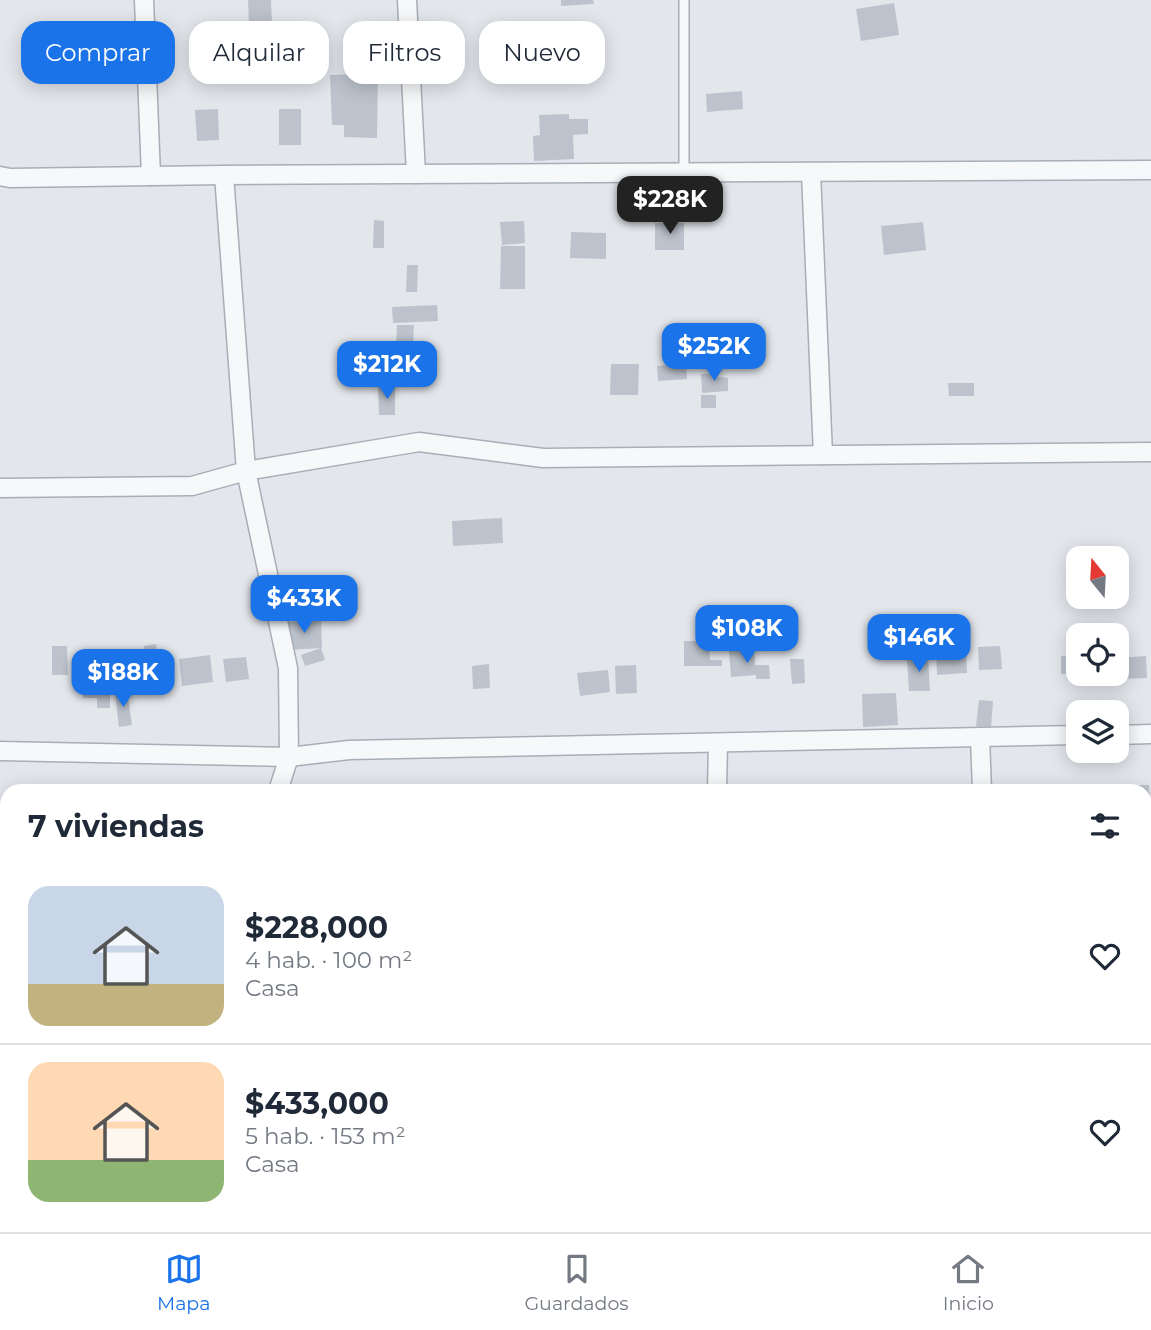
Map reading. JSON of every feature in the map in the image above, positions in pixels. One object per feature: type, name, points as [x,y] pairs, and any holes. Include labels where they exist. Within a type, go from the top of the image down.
[{"type":"street","points":[[144,0],[151,176]]},
{"type":"street","points":[[407,0],[416,174]]},
{"type":"street","points":[[0,176],[1151,170]]},
{"type":"street","points":[[811,172],[822,455]]},
{"type":"street","points":[[223,175],[246,471],[288,668],[289,757],[280,784]]},
{"type":"street","points":[[0,488],[192,486],[246,471],[419,442],[543,458],[1151,452]]},
{"type":"street","points":[[1129,735],[1151,734]]},
{"type":"street","points":[[0,751],[289,757],[349,750],[1066,735]]},
{"type":"street","points":[[980,737],[982,784]]},
{"type":"street","points":[[717,784],[718,743]]},
{"type":"lane","points":[[684,0],[684,173]]},
{"type":"building","points":[[248,0],[271,0],[272,21],[249,21]]},
{"type":"building","points":[[561,0],[593,0],[594,4],[561,6]]},
{"type":"building","points":[[894,3],[899,35],[861,41],[856,9]]},
{"type":"building","points":[[330,75],[343,75],[343,84],[378,84],[377,138],[344,137],[344,125],[332,125]]},
{"type":"building","points":[[742,91],[743,109],[707,112],[706,94]]},
{"type":"building","points":[[218,109],[219,140],[197,141],[195,110]]},
{"type":"building","points":[[279,109],[301,109],[301,145],[279,145]]},
{"type":"building","points":[[569,114],[569,119],[588,119],[588,134],[573,135],[574,159],[534,161],[533,136],[540,135],[539,115]]},
{"type":"building","points":[[374,220],[384,221],[384,248],[373,248]]},
{"type":"building","points":[[524,221],[525,243],[502,245],[500,222]]},
{"type":"building","points":[[923,222],[926,250],[884,255],[881,226]]},
{"type":"building","points":[[655,223],[684,223],[684,250],[655,250]]},
{"type":"building","points":[[571,232],[606,233],[606,259],[570,258]]},
{"type":"building","points":[[501,246],[525,246],[525,289],[500,289]]},
{"type":"building","points":[[407,265],[418,265],[417,292],[406,292]]},
{"type":"building","points":[[437,305],[438,321],[393,323],[392,307]]},
{"type":"building","points":[[397,325],[414,325],[413,345],[396,344]]},
{"type":"building","points":[[762,336],[762,354],[742,354],[742,337]]},
{"type":"building","points":[[611,364],[639,364],[638,395],[610,395]]},
{"type":"building","points":[[686,364],[687,379],[658,381],[657,366]]},
{"type":"building","points":[[717,373],[717,377],[728,378],[728,391],[702,393],[701,374]]},
{"type":"building","points":[[948,383],[974,383],[974,396],[949,396]]},
{"type":"building","points":[[378,387],[395,387],[395,415],[379,415]]},
{"type":"building","points":[[701,395],[716,395],[716,408],[701,408]]},
{"type":"building","points":[[502,518],[503,543],[453,546],[452,521]]},
{"type":"building","points":[[321,620],[322,648],[288,650],[286,622]]},
{"type":"building","points":[[963,629],[964,646],[929,648],[928,630]]},
{"type":"building","points":[[684,641],[709,641],[710,660],[722,660],[722,666],[684,666]]},
{"type":"building","points":[[156,644],[161,680],[149,681],[144,646]]},
{"type":"building","points":[[52,646],[67,646],[68,675],[52,675]]},
{"type":"building","points":[[1000,646],[1002,669],[979,670],[978,647]]},
{"type":"building","points":[[321,648],[325,660],[305,666],[301,655]]},
{"type":"building","points":[[754,650],[755,665],[769,665],[770,679],[756,679],[756,675],[731,677],[729,651]]},
{"type":"building","points":[[966,651],[967,673],[937,675],[936,652]]},
{"type":"building","points":[[210,655],[213,682],[182,686],[179,659]]},
{"type":"building","points":[[1061,656],[1066,656],[1066,674],[1061,674]]},
{"type":"building","points":[[1146,656],[1147,678],[1129,679],[1129,657]]},
{"type":"building","points":[[246,657],[249,679],[226,682],[223,659]]},
{"type":"building","points":[[928,657],[930,691],[909,691],[907,659]]},
{"type":"building","points":[[790,659],[804,659],[805,683],[792,684]]},
{"type":"building","points":[[489,664],[490,688],[473,689],[472,666]]},
{"type":"building","points":[[636,665],[637,693],[616,694],[615,666]]},
{"type":"building","points":[[608,670],[610,692],[580,696],[577,673]]},
{"type":"building","points":[[83,687],[110,687],[110,708],[97,708],[97,698],[83,698]]},
{"type":"building","points":[[127,691],[132,725],[119,727],[115,693]]},
{"type":"building","points":[[896,693],[898,725],[863,727],[862,694]]},
{"type":"building","points":[[979,700],[993,701],[991,727],[976,726]]}]
